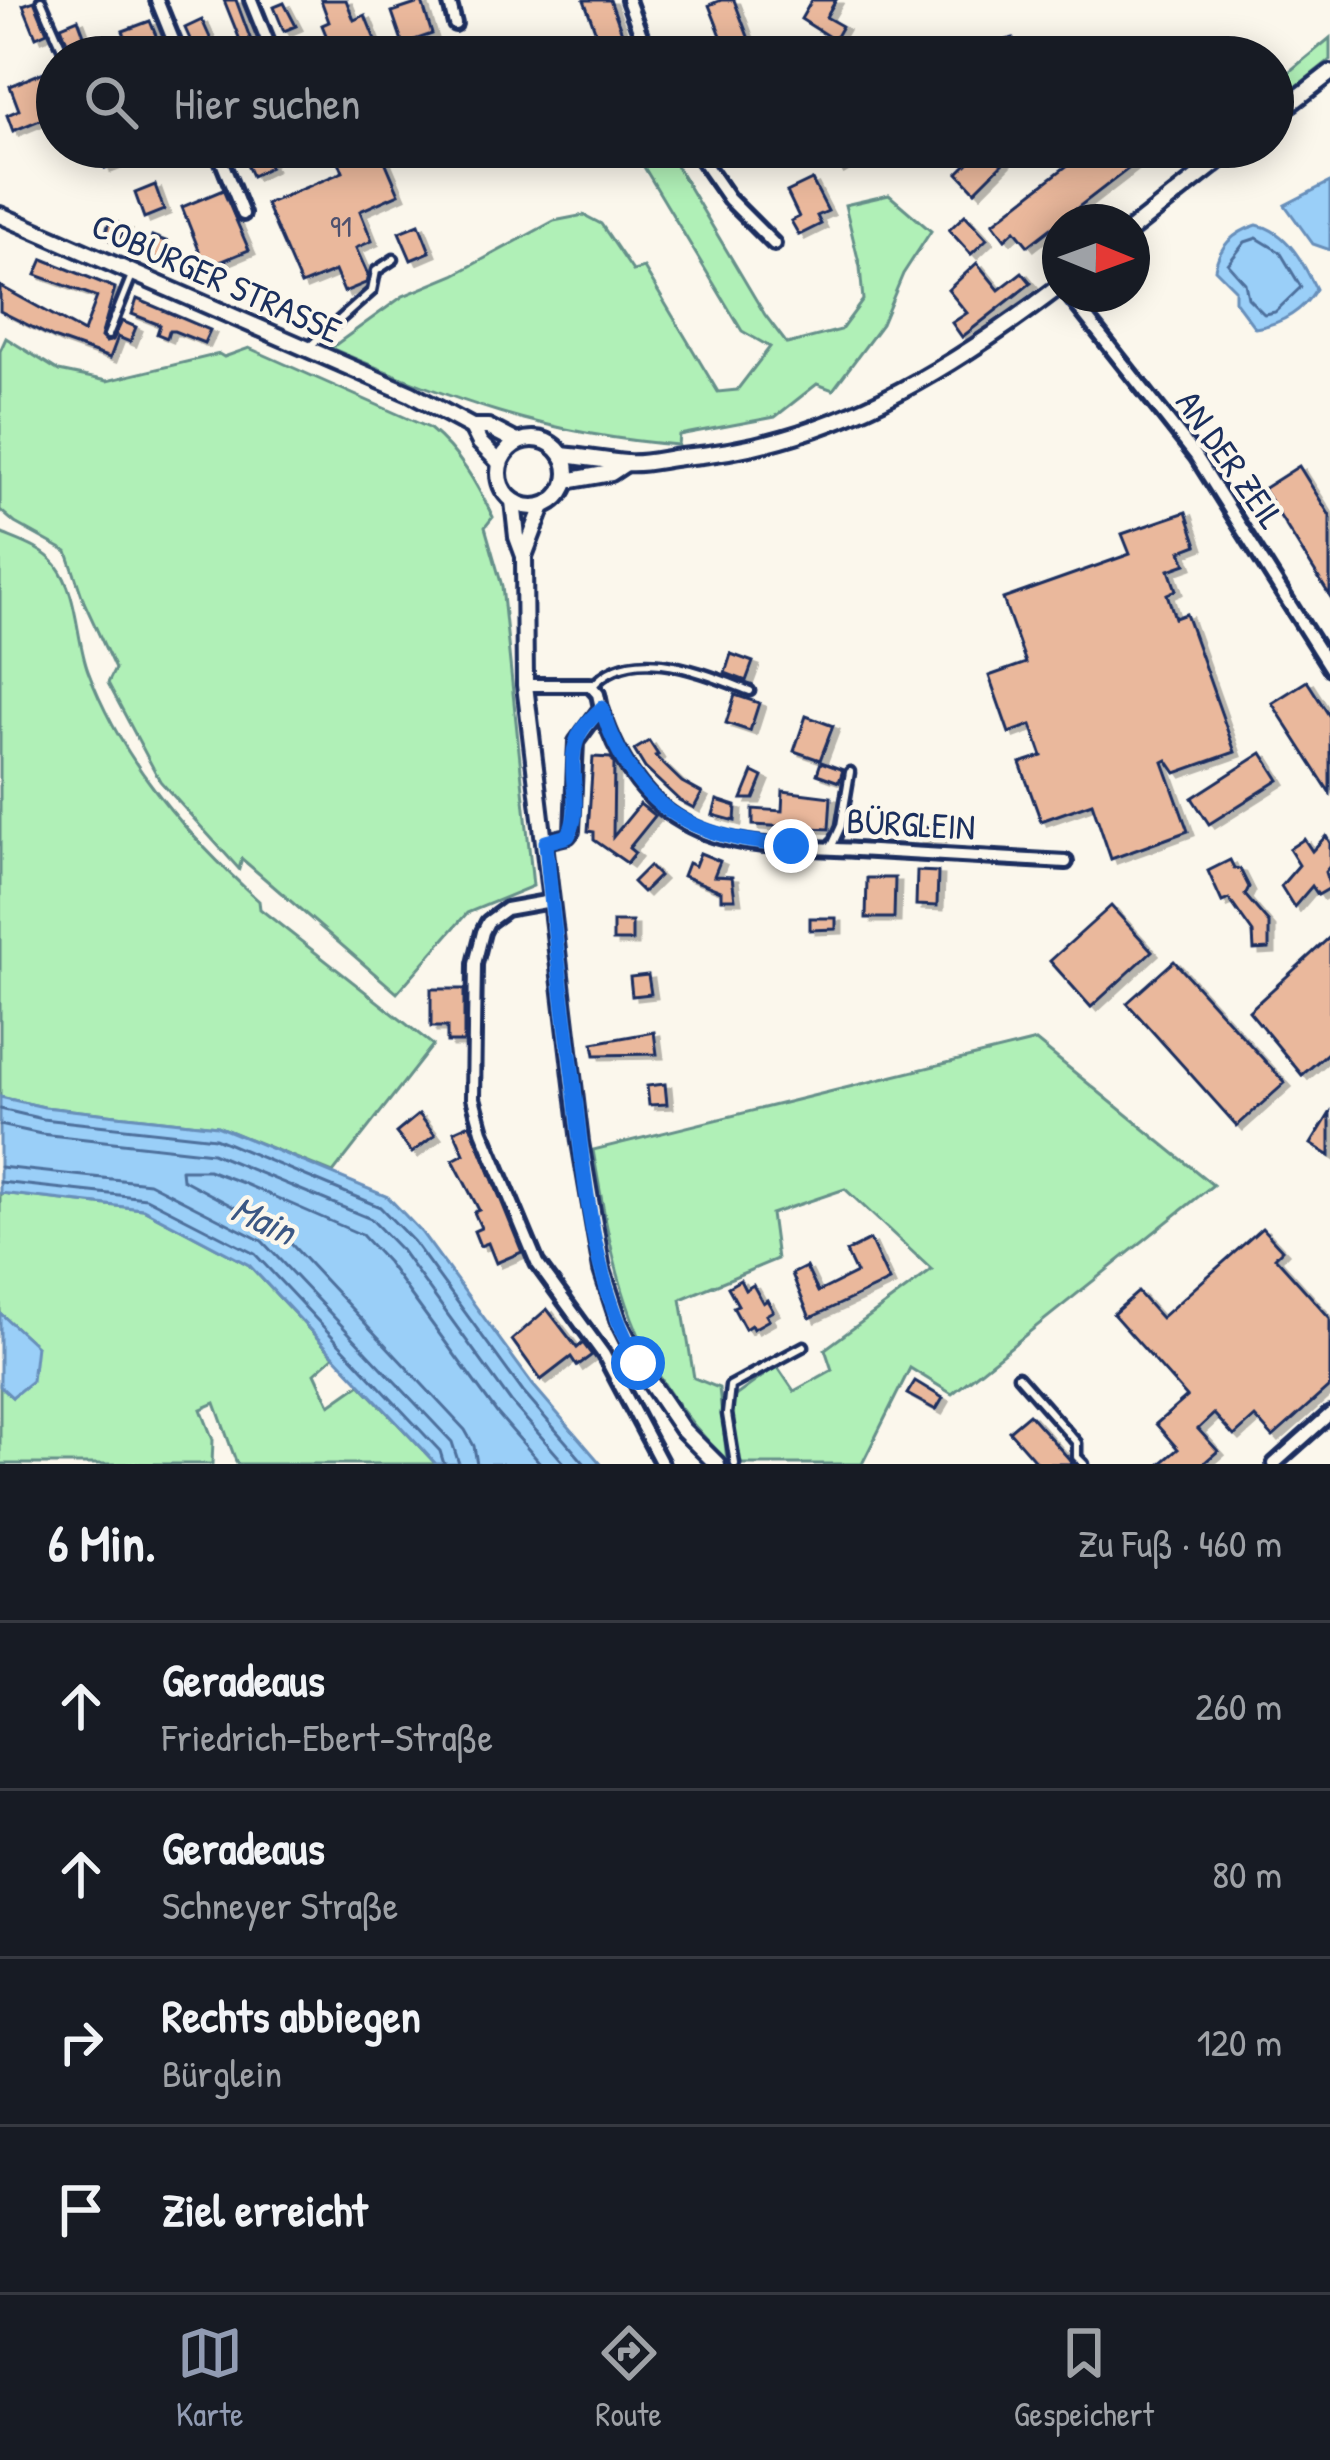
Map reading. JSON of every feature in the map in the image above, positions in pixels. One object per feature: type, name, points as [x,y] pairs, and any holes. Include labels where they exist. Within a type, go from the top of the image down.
[{"type":"street","points":[[157,0],[172,36]]},
{"type":"street","points":[[251,0],[266,36]]},
{"type":"street","points":[[449,0],[455,24]]},
{"type":"street","points":[[628,0],[641,36]]},
{"type":"street","points":[[1294,101],[1330,73]]},
{"type":"street","points":[[224,168],[243,214]]},
{"type":"street","points":[[708,168],[729,199],[774,244]]},
{"type":"street","points":[[1150,215],[1209,168]]},
{"type":"street","name":"COBURGER STRASSE","points":[[0,214],[411,394],[472,427]]},
{"type":"street","points":[[562,455],[626,463],[752,449],[831,424],[916,386],[1042,300]]},
{"type":"street","name":"AN DER ZEIL","points":[[1082,312],[1196,456],[1330,668]]},
{"type":"street","points":[[472,427],[488,427],[520,441],[550,443],[562,455],[566,481],[556,498],[543,506],[527,507],[513,501],[502,487],[500,464],[472,427]]},
{"type":"street","points":[[500,464],[520,441]]},
{"type":"street","points":[[566,481],[611,473],[626,463]]},
{"type":"street","points":[[513,501],[524,556],[525,685],[550,902],[583,1160],[606,1286],[646,1376],[682,1429],[718,1464]]},
{"type":"street","points":[[524,556],[543,506]]},
{"type":"street","points":[[525,685],[570,682],[592,687]]},
{"type":"street","name":"BÜRGLEIN","points":[[592,687],[617,753],[629,771],[662,808],[686,824],[733,839],[1066,862]]},
{"type":"street","points":[[546,842],[572,831],[576,742],[602,708]]},
{"type":"street","points":[[550,902],[506,909],[483,932],[476,964],[472,1098],[537,1264],[604,1355],[662,1464]]},
{"type":"street","points":[[1280,1462],[1330,1414]]},
{"type":"lane","points":[[41,0],[57,36]]},
{"type":"lane","points":[[308,349],[373,291],[376,271],[394,259]]},
{"type":"lane","points":[[108,335],[133,273]]},
{"type":"lane","points":[[592,687],[602,674],[658,662],[750,692]]},
{"type":"lane","points":[[831,848],[841,826],[850,772]]},
{"type":"lane","points":[[735,1464],[727,1414],[730,1386],[804,1346]]},
{"type":"lane","points":[[1018,1376],[1077,1443],[1077,1456],[1084,1464]]},
{"type":"green space","points":[[1330,38],[1330,60],[1294,88],[1294,68]]},
{"type":"green space","points":[[645,168],[678,168],[787,344],[841,330],[863,300],[845,205],[889,195],[931,231],[903,274],[882,324],[833,390],[817,384],[775,417],[679,435],[678,445],[542,424],[417,384],[331,348],[403,296],[454,275],[554,221],[584,215],[601,224],[633,271],[644,268],[718,392],[737,390],[770,347],[742,331]]},
{"type":"green space","points":[[6,338],[59,371],[107,381],[249,348],[429,428],[473,480],[493,517],[485,527],[502,586],[533,886],[467,913],[397,993],[242,859],[239,869],[160,781],[108,683],[115,669],[67,552],[0,510],[0,351]]},
{"type":"green space","points":[[0,533],[44,554],[63,576],[84,658],[102,705],[139,767],[183,824],[259,901],[260,909],[433,1045],[333,1173],[217,1126],[44,1107],[0,1097]]},
{"type":"green space","points":[[1036,1041],[1213,1185],[952,1394],[910,1368],[862,1464],[738,1464],[731,1399],[777,1366],[794,1391],[832,1370],[825,1349],[932,1270],[845,1189],[771,1214],[777,1259],[681,1299],[694,1378],[719,1388],[727,1460],[669,1391],[632,1318],[609,1238],[593,1150]]},
{"type":"green space","points":[[0,1193],[143,1209],[249,1265],[334,1356],[315,1373],[330,1405],[360,1384],[436,1464],[237,1464],[215,1403],[201,1409],[213,1440],[212,1464],[0,1464],[0,1386],[12,1397],[36,1346],[0,1313]]},
{"type":"water","points":[[1330,182],[1330,250],[1313,244],[1285,205]]},
{"type":"water","points":[[1257,225],[1285,241],[1316,289],[1290,316],[1255,328],[1235,301],[1235,289],[1215,269],[1229,241]]},
{"type":"water","name":"Main","points":[[0,1097],[44,1107],[217,1126],[388,1197],[422,1233],[533,1385],[601,1464],[436,1464],[249,1265],[143,1209],[0,1193]]},
{"type":"water","points":[[0,1313],[36,1346],[32,1381],[12,1397],[0,1386]]},
{"type":"building","points":[[224,0],[236,0],[249,36],[238,36]]},
{"type":"building","points":[[321,0],[346,0],[354,20],[365,15],[374,36],[326,36],[322,25],[329,22]]},
{"type":"building","points":[[584,0],[610,0],[623,36],[597,36]]},
{"type":"building","points":[[734,0],[748,36],[721,36],[709,5]]},
{"type":"building","points":[[812,0],[836,0],[826,17],[842,26],[836,36],[828,36],[801,19]]},
{"type":"building","points":[[34,1],[47,32],[36,37],[23,5]]},
{"type":"building","points":[[422,2],[432,34],[400,36],[392,12]]},
{"type":"building","points":[[284,3],[296,26],[284,31],[274,7]]},
{"type":"building","points":[[78,19],[84,35],[65,36],[61,26]]},
{"type":"building","points":[[202,20],[209,36],[189,36],[185,28]]},
{"type":"building","points":[[150,21],[156,36],[125,36],[123,31]]},
{"type":"building","points":[[36,75],[36,122],[13,131],[7,115],[19,110],[10,86]]},
{"type":"building","points":[[341,168],[388,168],[399,194],[360,211],[372,241],[356,248],[368,275],[366,283],[344,292],[335,271],[301,285],[266,204],[343,172]]},
{"type":"building","points":[[963,168],[998,168],[975,191],[958,173]]},
{"type":"building","points":[[1064,168],[1129,168],[1082,204],[1042,204],[1042,235],[1028,246],[1015,230],[1005,239],[993,223]]},
{"type":"building","points":[[812,180],[828,211],[817,216],[821,224],[799,235],[791,221],[799,217],[787,192]]},
{"type":"building","points":[[155,185],[164,210],[144,218],[135,193]]},
{"type":"building","points":[[223,190],[249,250],[206,268],[182,207]]},
{"type":"building","points":[[965,215],[987,239],[971,254],[949,230]]},
{"type":"building","points":[[110,220],[126,226],[119,243],[104,237]]},
{"type":"building","points":[[419,224],[430,252],[411,260],[399,232]]},
{"type":"building","points":[[152,236],[168,242],[161,261],[145,254]]},
{"type":"building","points":[[43,259],[115,288],[101,337],[106,342],[113,340],[122,321],[136,327],[130,342],[118,337],[110,358],[56,339],[0,311],[0,286],[84,332],[97,297],[36,275]]},
{"type":"building","points":[[977,263],[999,290],[1022,272],[1031,283],[962,337],[952,323],[967,313],[948,290]]},
{"type":"building","points":[[137,299],[210,330],[204,343],[174,331],[167,338],[157,334],[160,325],[132,314]]},
{"type":"building","points":[[1299,466],[1330,516],[1330,596],[1263,489]]},
{"type":"building","points":[[1186,512],[1197,545],[1181,551],[1186,564],[1169,570],[1176,590],[1167,594],[1175,618],[1186,614],[1235,752],[1176,773],[1167,760],[1163,762],[1188,831],[1111,859],[1092,803],[1041,821],[1020,763],[1042,756],[1031,725],[1009,733],[989,676],[1026,663],[1003,599],[1130,554],[1122,534]]},
{"type":"building","points":[[731,654],[753,662],[746,681],[725,673]]},
{"type":"building","points":[[1307,681],[1330,717],[1330,793],[1272,703]]},
{"type":"building","points":[[735,695],[759,703],[750,731],[726,723]]},
{"type":"building","points":[[806,716],[833,726],[820,760],[794,751]]},
{"type":"building","points":[[649,741],[655,756],[682,782],[702,793],[694,808],[645,768],[634,750]]},
{"type":"building","points":[[1262,753],[1279,780],[1209,824],[1192,798]]},
{"type":"building","points":[[593,757],[611,758],[614,763],[613,837],[640,804],[655,816],[629,848],[635,853],[627,863],[588,831]]},
{"type":"building","points":[[821,762],[843,770],[839,782],[817,774]]},
{"type":"building","points":[[753,772],[763,777],[754,799],[742,799]]},
{"type":"building","points":[[783,791],[831,797],[829,829],[753,825],[753,809],[782,811]]},
{"type":"building","points":[[717,800],[736,806],[735,821],[713,815]]},
{"type":"building","points":[[916,827],[940,828],[940,839],[916,838]]},
{"type":"building","points":[[1326,836],[1330,866],[1325,872],[1330,888],[1318,895],[1312,886],[1294,907],[1281,886],[1299,865],[1289,849],[1304,839],[1312,851]]},
{"type":"building","points":[[700,853],[720,861],[714,876],[732,877],[735,899],[721,899],[721,891],[683,876],[688,863],[695,866]]},
{"type":"building","points":[[1230,860],[1249,887],[1245,895],[1269,923],[1269,949],[1254,950],[1253,933],[1229,899],[1222,902],[1208,871]]},
{"type":"building","points":[[649,866],[659,876],[643,892],[633,882]]},
{"type":"building","points":[[917,871],[938,872],[937,906],[916,905]]},
{"type":"building","points":[[867,878],[895,878],[894,918],[866,918]]},
{"type":"building","points":[[1111,906],[1152,951],[1091,1007],[1050,961]]},
{"type":"building","points":[[810,918],[836,918],[836,929],[810,930]]},
{"type":"building","points":[[613,922],[632,922],[632,941],[613,941]]},
{"type":"building","points":[[1330,937],[1330,1051],[1302,1075],[1249,1011]]},
{"type":"building","points":[[1174,961],[1285,1083],[1237,1126],[1127,1003]]},
{"type":"building","points":[[648,975],[651,994],[632,996],[630,977]]},
{"type":"building","points":[[431,989],[464,989],[464,1042],[447,1042],[447,1027],[431,1027]]},
{"type":"building","points":[[654,1032],[657,1054],[595,1055],[593,1043]]},
{"type":"building","points":[[665,1084],[667,1104],[649,1105],[647,1086]]},
{"type":"building","points":[[1330,1113],[1330,1156],[1311,1144]]},
{"type":"building","points":[[419,1114],[435,1135],[412,1153],[396,1133]]},
{"type":"building","points":[[470,1124],[522,1252],[496,1263],[488,1243],[480,1246],[474,1231],[481,1228],[474,1212],[479,1210],[453,1160],[464,1154],[454,1131]]},
{"type":"building","points":[[1262,1228],[1282,1250],[1275,1257],[1330,1318],[1330,1386],[1273,1437],[1255,1417],[1234,1436],[1214,1414],[1198,1429],[1218,1451],[1203,1464],[1160,1464],[1178,1449],[1156,1424],[1187,1397],[1113,1314],[1138,1292],[1161,1318]]},
{"type":"building","points":[[870,1240],[889,1281],[810,1318],[792,1274],[806,1267],[818,1292],[856,1273],[846,1252]]},
{"type":"building","points":[[740,1280],[745,1290],[753,1285],[773,1311],[766,1315],[769,1320],[753,1329],[751,1325],[745,1329],[733,1307],[738,1305],[728,1287]]},
{"type":"building","points":[[547,1309],[577,1348],[583,1343],[592,1355],[577,1366],[571,1357],[541,1380],[512,1340]]},
{"type":"building","points":[[915,1381],[943,1398],[936,1410],[907,1394]]},
{"type":"building","points":[[1029,1414],[1073,1464],[1038,1464],[1009,1431]]},
{"type":"route","points":[[638,1363],[611,1301],[591,1214],[550,902],[546,842],[568,836],[573,827],[573,765],[582,730],[602,708],[617,753],[629,771],[662,808],[686,824],[733,839],[791,846]]}]
